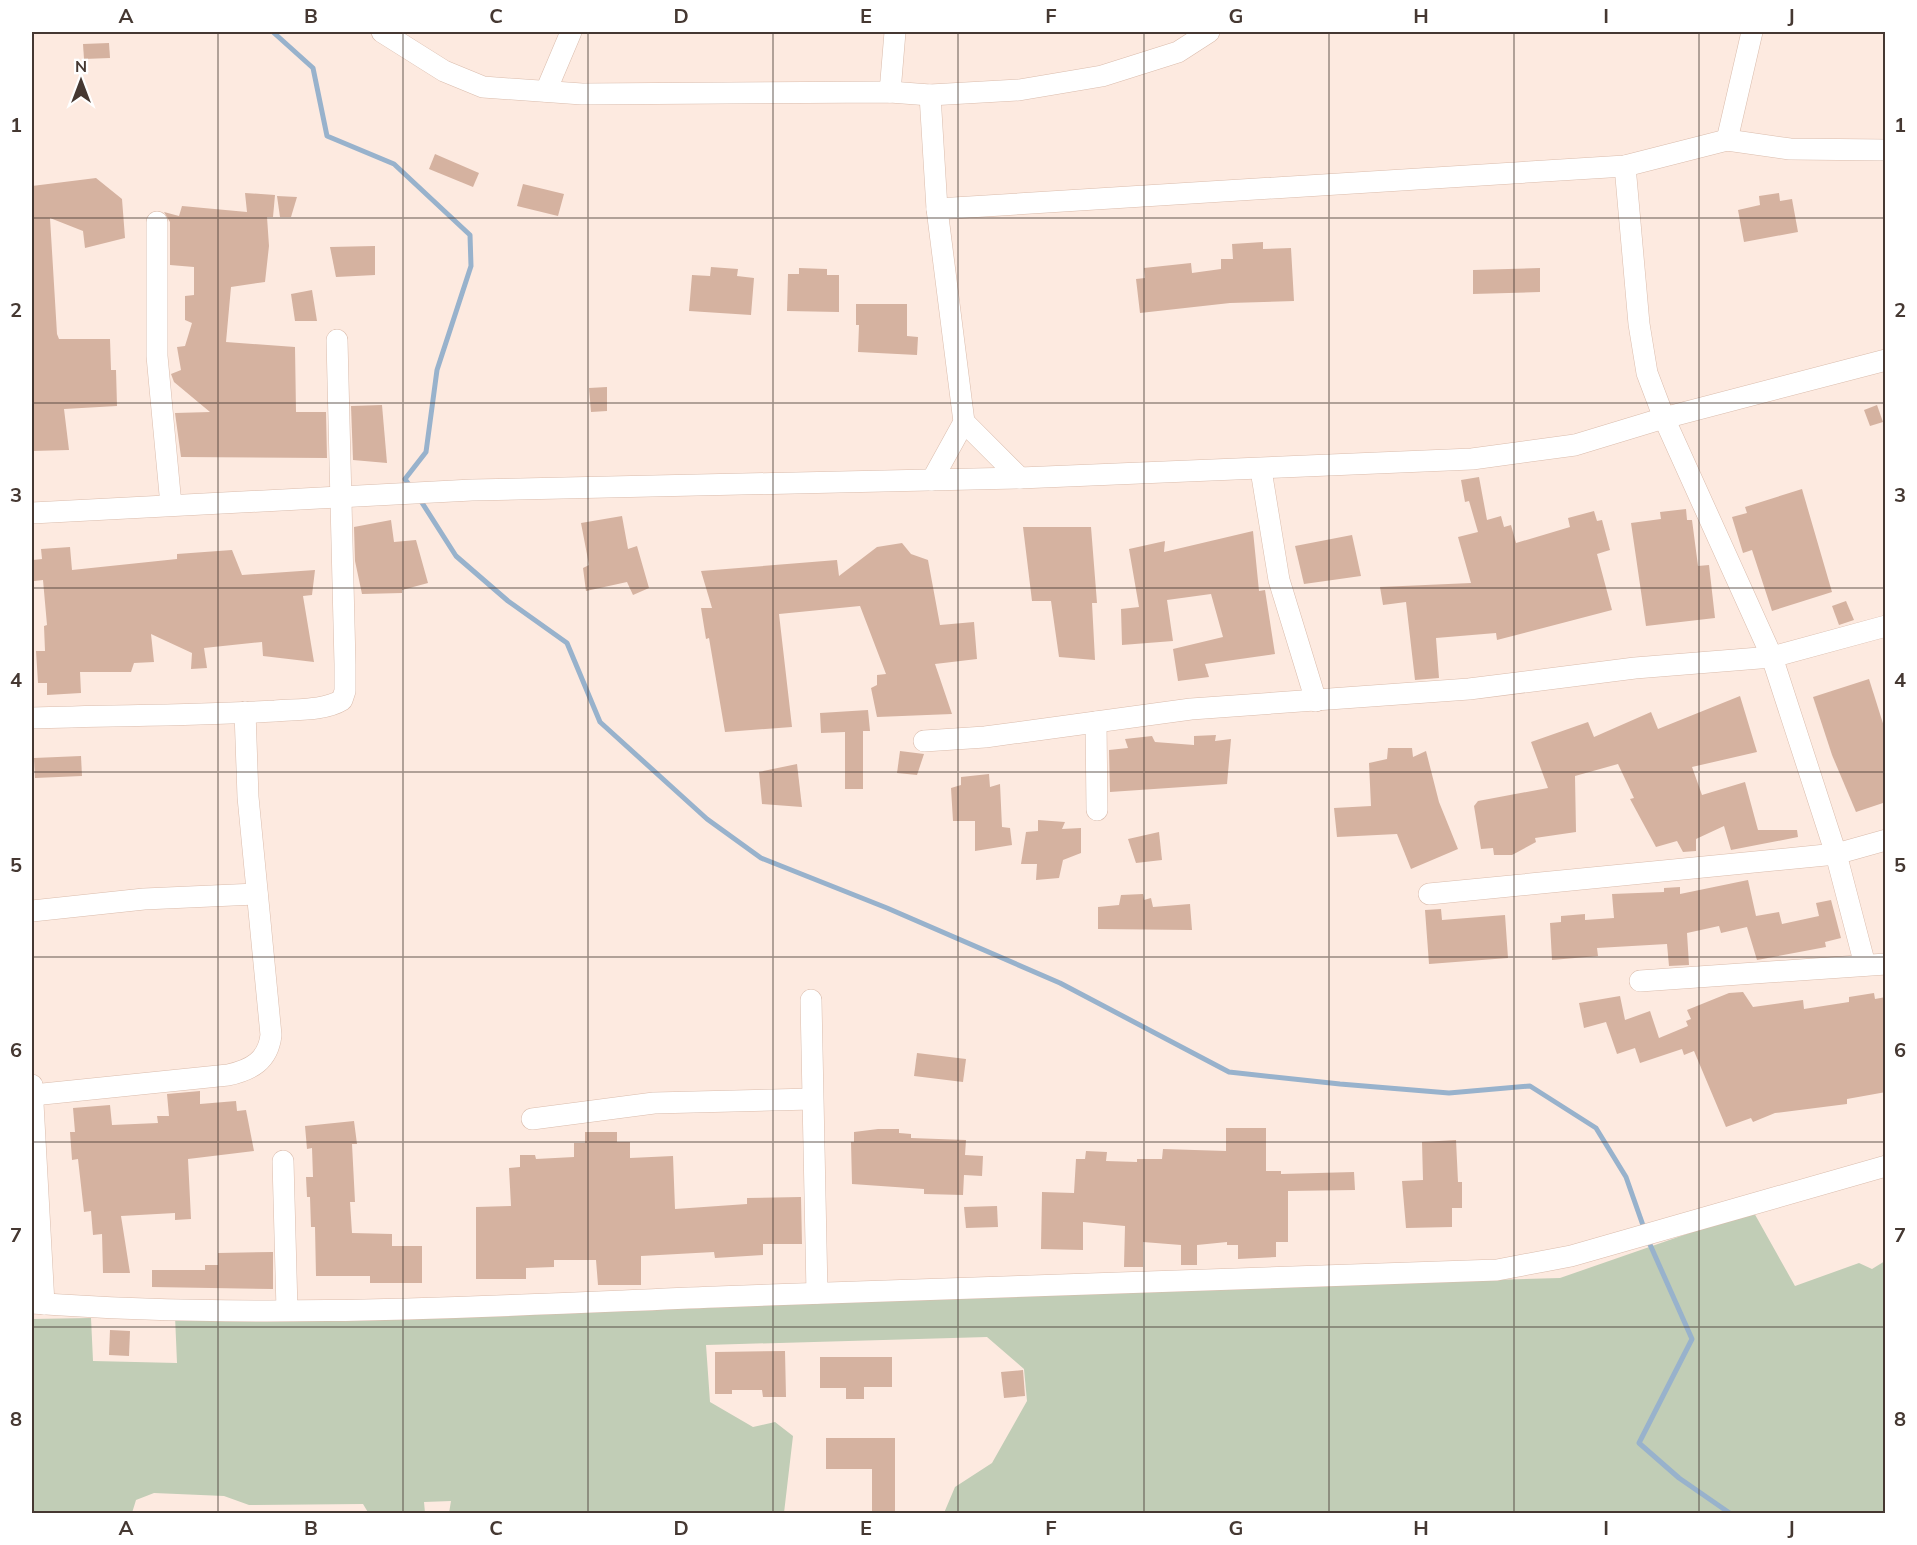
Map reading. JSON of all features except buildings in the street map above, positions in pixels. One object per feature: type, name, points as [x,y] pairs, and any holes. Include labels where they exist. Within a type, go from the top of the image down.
[{"type":"street","points":[[382,32],[444,71],[483,87],[582,94],[890,92],[930,95],[1020,90],[1102,76],[1178,52],[1209,32]]},
{"type":"street","points":[[546,91],[571,32]]},
{"type":"street","points":[[890,92],[896,32]]},
{"type":"street","points":[[1727,140],[1752,32]]},
{"type":"street","points":[[930,95],[938,209],[964,422],[932,480]]},
{"type":"street","points":[[938,209],[1625,166],[1727,140],[1790,149],[1886,150]]},
{"type":"street","points":[[1625,166],[1639,324],[1647,373],[1664,418],[1772,657],[1836,854],[1875,964],[1640,981]]},
{"type":"street","points":[[157,222],[157,356],[171,505]]},
{"type":"street","points":[[32,718],[245,712],[306,708],[336,704],[342,700],[345,691],[345,664],[337,340]]},
{"type":"street","points":[[32,513],[433,492],[1020,478],[1261,470],[1472,459],[1575,445],[1664,418],[1886,360]]},
{"type":"street","points":[[964,422],[1020,478]]},
{"type":"street","points":[[1261,470],[1279,580],[1316,701]]},
{"type":"street","points":[[924,741],[985,737],[1191,710],[1469,688],[1635,668],[1772,657],[1886,626]]},
{"type":"street","points":[[245,712],[248,797],[271,1035],[270,1046],[258,1064],[246,1071],[228,1075],[32,1090],[38,1303],[94,1308],[287,1310],[464,1307],[1497,1270],[1570,1256],[1886,1166]]},
{"type":"street","points":[[1096,722],[1097,810]]},
{"type":"street","points":[[1429,894],[1836,854],[1886,840]]},
{"type":"street","points":[[32,911],[144,899],[257,894]]},
{"type":"street","points":[[811,1000],[817,1293]]},
{"type":"street","points":[[532,1119],[654,1102],[812,1099]]},
{"type":"street","points":[[283,1161],[287,1310]]},
{"type":"green space","points":[[1753,1211],[1795,1286],[1859,1263],[1872,1269],[1885,1261],[1885,1513],[944,1513],[955,1487],[992,1463],[1027,1401],[1024,1369],[987,1337],[706,1345],[710,1402],[753,1427],[775,1422],[793,1436],[784,1513],[449,1513],[451,1501],[424,1502],[425,1513],[369,1514],[363,1504],[249,1505],[224,1496],[154,1493],[136,1500],[132,1513],[32,1513],[32,1319],[91,1318],[93,1361],[177,1363],[175,1316],[1560,1278]]},
{"type":"waterway","points":[[273,32],[313,68],[327,136],[394,164],[470,235],[471,266],[437,370],[426,452],[405,479],[411,488]]},
{"type":"waterway","points":[[419,498],[456,556],[508,601],[567,643],[600,722],[707,819],[761,858],[887,908],[1060,983],[1229,1072],[1449,1093],[1530,1086],[1596,1128],[1626,1177],[1645,1231]]},
{"type":"waterway","points":[[1648,1240],[1692,1339],[1639,1443],[1679,1478],[1731,1514]]}]
